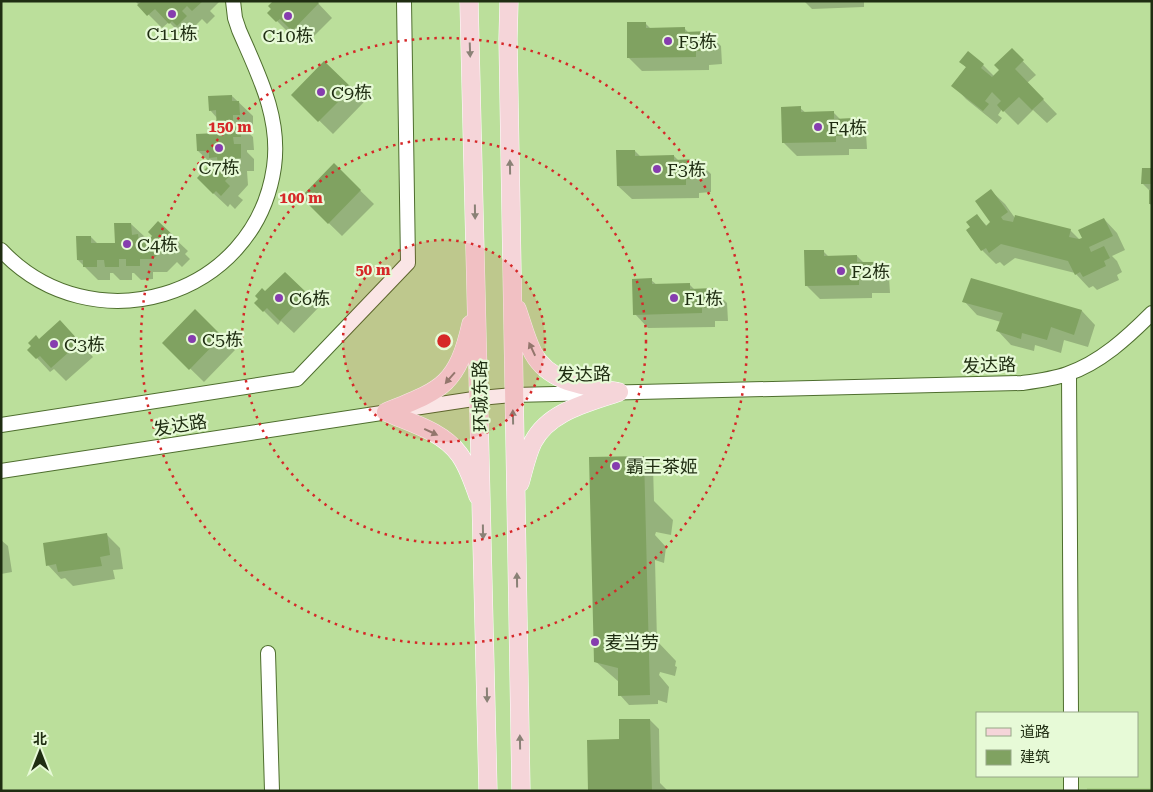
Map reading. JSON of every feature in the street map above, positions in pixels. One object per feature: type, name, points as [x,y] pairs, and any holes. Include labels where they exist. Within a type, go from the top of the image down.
[{"type":"main road","name":"环城东路","points":[[469,1],[488,791]]},
{"type":"main road","name":"环城东路","points":[[509,1],[513,395],[521,791]]},
{"type":"main road","points":[[512,296],[533,352],[544,367],[552,374],[570,382],[618,392]]},
{"type":"main road","points":[[386,412],[425,397],[449,379],[465,352],[477,300]]},
{"type":"main road","points":[[515,502],[529,451],[545,426],[561,414],[618,392]]},
{"type":"main road","points":[[386,412],[434,433],[452,445],[466,464],[482,507]]},
{"type":"street","points":[[1,250],[33,277],[62,292],[92,300],[123,302],[154,298],[184,287],[211,272],[234,250],[253,225],[267,197],[274,167],[275,135],[270,105],[239,30],[233,1]]},
{"type":"street","points":[[1,425],[297,379],[382,291],[408,263],[404,1]]},
{"type":"street","name":"发达路","points":[[1,471],[480,398],[513,395],[1022,383],[1046,380],[1069,374],[1098,358],[1118,344],[1152,313]]},
{"type":"street","points":[[1069,374],[1071,712]]},
{"type":"street","points":[[268,653],[272,791]]},
{"type":"street","points":[[1071,777],[1071,791]]},
{"type":"shaded area","points":[[1087,788],[1152,788],[1152,791],[1087,791]]},
{"type":"building","name":"C11栋","points":[[142,1],[203,1],[192,11],[187,6],[182,11],[187,16],[177,26],[172,21],[169,24],[155,9],[147,16],[137,5]]},
{"type":"building","name":"C10栋","points":[[273,1],[317,1],[319,3],[292,31],[280,19],[276,22],[267,13],[271,9],[268,6]]},
{"type":"building","name":"F5栋","points":[[627,22],[646,22],[646,28],[685,27],[685,32],[708,31],[709,51],[696,51],[696,57],[627,58]]},
{"type":"building","points":[[1012,48],[1024,60],[1015,69],[1044,99],[1032,110],[1019,97],[1003,112],[997,105],[1001,101],[992,92],[985,101],[989,104],[983,111],[951,86],[966,67],[959,62],[968,51],[984,64],[981,68],[992,77],[999,70],[994,65]]},
{"type":"building","name":"C9栋","points":[[324,61],[352,88],[318,122],[291,95]]},
{"type":"building","name":"C7栋","points":[[232,95],[232,101],[239,101],[240,115],[233,115],[233,123],[240,122],[241,137],[233,137],[234,144],[241,144],[241,158],[234,158],[234,171],[225,181],[230,186],[221,196],[216,191],[213,194],[197,178],[207,167],[212,171],[218,165],[217,157],[209,158],[209,151],[197,151],[196,134],[217,133],[216,110],[209,111],[208,96]]},
{"type":"building","name":"F4栋","points":[[801,106],[801,112],[834,111],[834,119],[853,118],[853,136],[836,136],[836,142],[782,143],[781,107]]},
{"type":"building","name":"F3栋","points":[[616,150],[635,150],[635,156],[674,155],[674,160],[697,159],[698,179],[686,179],[686,185],[617,186]]},
{"type":"building","points":[[334,163],[361,190],[328,224],[301,197]]},
{"type":"building","points":[[1142,168],[1152,168],[1152,184],[1141,184]]},
{"type":"building","points":[[991,189],[1008,212],[1001,217],[1003,220],[1013,222],[1015,215],[1071,229],[1069,237],[1082,238],[1078,230],[1104,218],[1113,236],[1089,247],[1091,252],[1104,246],[1110,258],[1104,261],[1106,266],[1083,277],[1080,272],[1075,275],[1068,261],[1001,244],[989,253],[986,248],[981,251],[966,230],[970,227],[966,222],[977,214],[986,226],[990,222],[975,201]]},
{"type":"building","points":[[1149,190],[1152,190],[1152,204],[1149,204]]},
{"type":"building","name":"C4栋","points":[[158,221],[175,237],[172,240],[177,244],[168,254],[163,249],[153,259],[140,259],[140,266],[126,266],[126,259],[119,259],[119,267],[105,267],[104,260],[97,260],[97,267],[83,267],[83,260],[77,260],[76,236],[91,236],[91,243],[115,243],[114,223],[131,223],[132,235],[138,234],[139,242],[146,242],[152,236],[148,232]]},
{"type":"building","name":"F2栋","points":[[804,250],[824,250],[824,256],[857,255],[857,262],[876,262],[877,279],[859,280],[859,285],[805,286]]},
{"type":"building","name":"C6栋","points":[[285,272],[307,293],[280,321],[267,308],[263,312],[254,303],[258,299],[255,296],[262,288],[265,291]]},
{"type":"building","name":"F1栋","points":[[652,278],[652,284],[690,283],[690,289],[714,288],[715,308],[702,308],[702,313],[633,315],[632,279]]},
{"type":"building","points":[[971,278],[1082,310],[1074,335],[1051,327],[1047,340],[1022,333],[1021,339],[996,331],[1003,313],[962,302]]},
{"type":"building","name":"C5栋","points":[[195,309],[222,336],[189,370],[162,343]]},
{"type":"building","name":"C3栋","points":[[60,320],[80,342],[51,368],[40,356],[36,359],[27,350],[31,346],[28,343],[36,335],[39,339]]},
{"type":"building","points":[[644,456],[650,695],[618,696],[618,668],[594,662],[589,457]]},
{"type":"building","points":[[107,533],[110,555],[100,557],[102,566],[58,572],[56,564],[46,566],[43,543]]},
{"type":"building","points":[[619,719],[650,719],[652,791],[588,791],[587,740],[619,739]]},
{"type":"place","name":"C11栋","points":[[172,14]]},
{"type":"place","name":"C10栋","points":[[288,16]]},
{"type":"place","name":"F5栋","points":[[668,41]]},
{"type":"place","name":"C9栋","points":[[321,92]]},
{"type":"place","name":"F4栋","points":[[818,127]]},
{"type":"place","name":"C7栋","points":[[219,148]]},
{"type":"place","name":"F3栋","points":[[657,169]]},
{"type":"place","name":"C4栋","points":[[127,244]]},
{"type":"place","name":"F2栋","points":[[841,271]]},
{"type":"place","name":"C6栋","points":[[279,298]]},
{"type":"place","name":"F1栋","points":[[674,298]]},
{"type":"place","name":"C5栋","points":[[192,339]]},
{"type":"place","name":"C3栋","points":[[54,344]]},
{"type":"place","name":"霸王茶姬","points":[[616,466]]},
{"type":"place","name":"麦当劳","points":[[595,642]]}]
